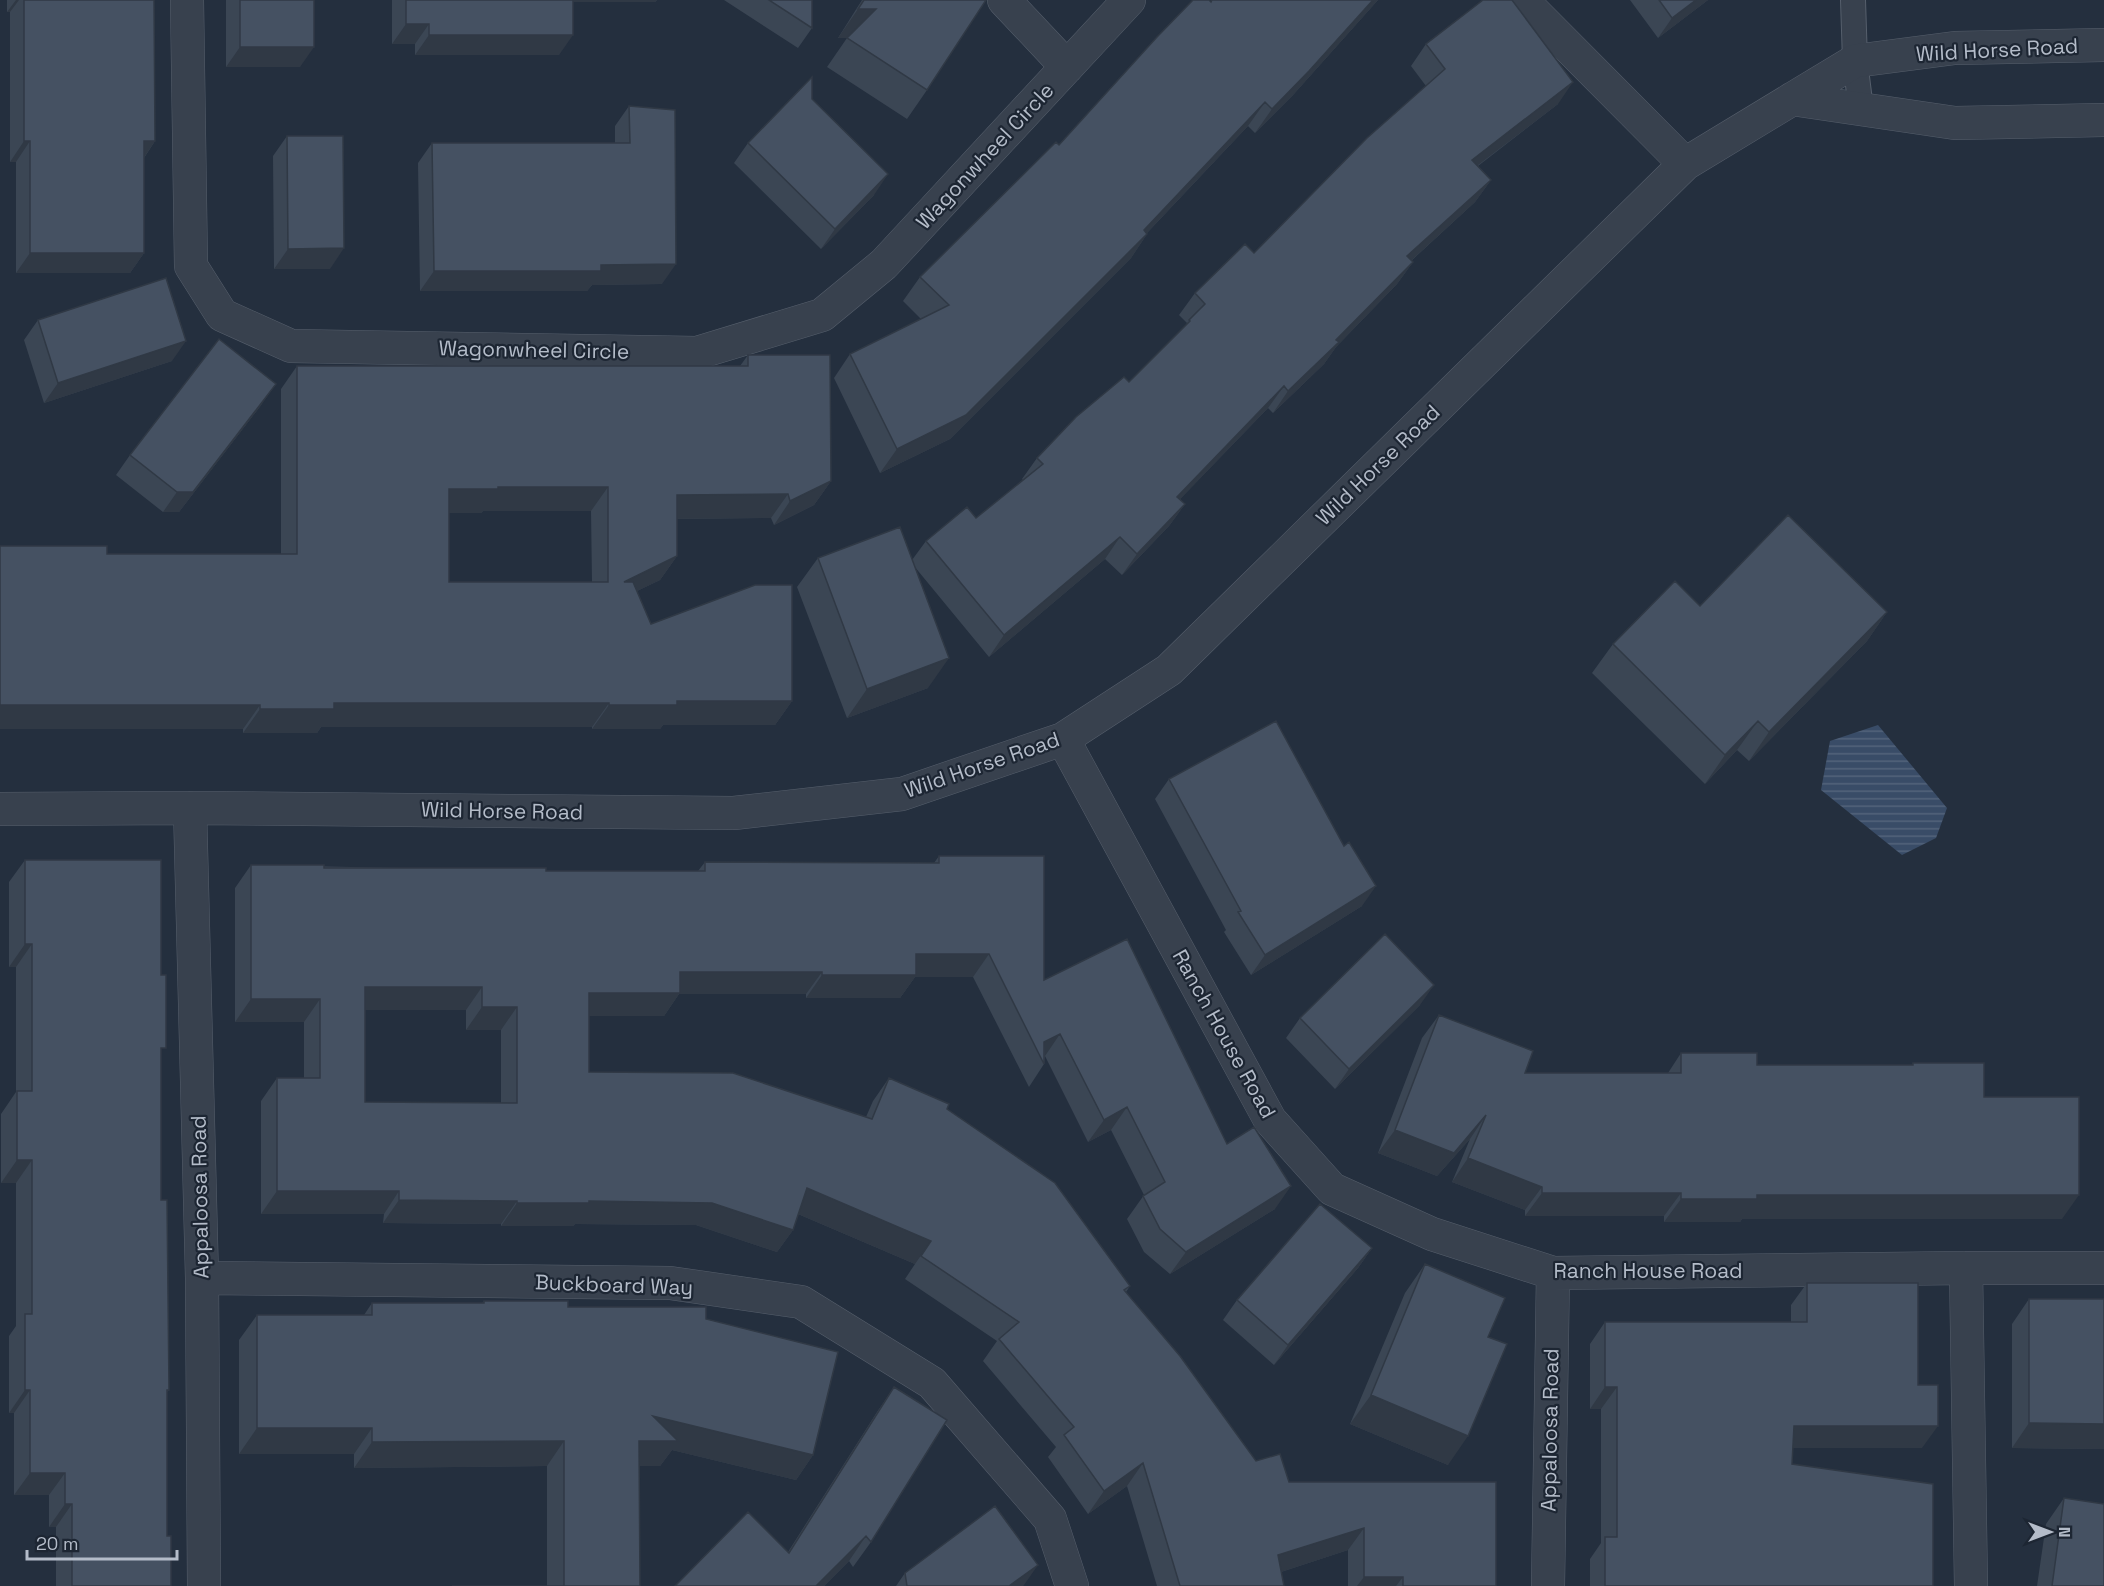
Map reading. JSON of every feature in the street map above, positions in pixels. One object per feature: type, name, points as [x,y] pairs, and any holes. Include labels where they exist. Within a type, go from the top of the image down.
[{"type":"street","name":"Wagonwheel Circle","points":[[186,0],[191,266],[222,315],[291,346],[697,353],[822,315],[884,264],[1129,0]]},
{"type":"street","name":"Wagonwheel Circle","points":[[1004,0],[1068,67]]},
{"type":"street","points":[[1522,0],[1685,164]]},
{"type":"street","name":"Wild Horse Road","points":[[0,809],[190,808],[734,813],[902,794],[1062,739],[1170,670],[1685,164],[1855,61],[1955,48],[2104,45]]},
{"type":"street","points":[[1792,99],[1955,123],[2104,120]]},
{"type":"street","name":"Ranch House Road","points":[[1062,739],[1270,1120],[1332,1188],[1432,1234],[1552,1274],[1966,1268],[2104,1269]]},
{"type":"street","name":"Appaloosa Road","points":[[190,808],[202,1278],[204,1586]]},
{"type":"street","points":[[1966,1268],[1971,1586]]},
{"type":"street","name":"Appaloosa Road","points":[[1548,1586],[1552,1274]]},
{"type":"street","name":"Buckboard Way","points":[[202,1278],[669,1283],[801,1302],[932,1383],[1050,1519],[1072,1586]]},
{"type":"lane","points":[[1853,0],[1855,61],[1861,109]]},
{"type":"water","points":[[1878,725],[1947,808],[1936,838],[1902,855],[1821,790],[1830,741]]},
{"type":"building","points":[[24,0],[154,0],[155,141],[144,141],[144,253],[30,253],[30,141],[24,141]]},
{"type":"building","points":[[240,0],[314,0],[314,47],[240,47]]},
{"type":"building","points":[[406,0],[573,0],[573,35],[429,35],[429,24],[406,24]]},
{"type":"building","points":[[769,0],[812,0],[812,28]]},
{"type":"building","points":[[864,0],[986,0],[927,90],[847,38],[876,9],[858,9]]},
{"type":"building","points":[[1193,0],[1211,2],[1212,0],[1373,0],[1272,109],[1265,102],[1144,230],[1147,234],[966,415],[897,449],[850,354],[949,305],[920,277],[1056,142],[1059,145]]},
{"type":"building","points":[[1483,0],[1512,0],[1573,82],[1472,160],[1491,180],[1407,256],[1413,262],[1336,340],[1339,342],[1288,391],[1284,386],[1177,497],[1185,504],[1137,554],[1120,537],[1004,635],[926,541],[967,507],[976,518],[1043,464],[1037,458],[1076,417],[1124,377],[1129,382],[1205,304],[1195,293],[1245,244],[1254,253],[1367,138],[1445,69],[1426,44]]},
{"type":"building","points":[[1659,0],[1696,0],[1672,18]]},
{"type":"building","points":[[812,77],[812,99],[888,174],[835,229],[748,143]]},
{"type":"building","points":[[629,106],[675,110],[676,264],[601,265],[601,271],[434,271],[432,143],[630,143]]},
{"type":"building","points":[[287,136],[343,136],[344,248],[288,249]]},
{"type":"building","points":[[166,278],[186,341],[58,383],[38,320]]},
{"type":"building","points":[[219,339],[276,384],[193,492],[177,492],[130,455]]},
{"type":"building","points":[[748,355],[830,355],[831,481],[790,501],[788,494],[677,495],[677,556],[624,582],[633,582],[651,624],[755,585],[792,585],[792,701],[677,701],[677,705],[334,703],[334,709],[260,709],[260,705],[0,705],[0,546],[107,546],[107,554],[297,554],[297,366],[748,366]],"holes":[[[608,487],[608,582],[449,582],[449,489]]]},
{"type":"building","points":[[1788,515],[1887,612],[1769,732],[1758,721],[1725,755],[1613,644],[1675,581],[1700,606]]},
{"type":"building","points":[[900,527],[949,658],[867,689],[818,558]]},
{"type":"building","points":[[1276,721],[1344,846],[1349,842],[1376,886],[1265,955],[1238,912],[1241,911],[1169,779]]},
{"type":"building","points":[[939,856],[1044,856],[1044,980],[1127,939],[1227,1144],[1254,1127],[1291,1186],[1186,1252],[1160,1229],[1143,1196],[1165,1182],[1127,1107],[1104,1120],[1060,1034],[1044,1042],[1044,1064],[989,954],[916,954],[916,975],[822,975],[822,972],[680,972],[680,993],[589,993],[589,1072],[733,1073],[872,1119],[889,1078],[949,1104],[947,1109],[1055,1183],[1130,1286],[1124,1290],[1180,1356],[1256,1461],[1280,1454],[1289,1482],[1496,1482],[1496,1586],[1403,1586],[1403,1577],[1364,1577],[1364,1528],[1278,1555],[1284,1586],[1180,1586],[1143,1463],[1104,1491],[1064,1435],[1074,1427],[999,1339],[1019,1322],[921,1256],[931,1241],[807,1188],[793,1230],[712,1203],[589,1201],[589,1203],[517,1203],[517,1201],[399,1200],[399,1191],[277,1191],[277,1078],[320,1078],[320,999],[251,999],[251,865],[324,865],[324,868],[546,868],[546,871],[705,871],[705,862],[939,863]],"holes":[[[365,987],[482,987],[482,1007],[517,1007],[517,1103],[365,1102]]]},
{"type":"building","points":[[25,860],[161,860],[161,975],[166,975],[166,1048],[161,1048],[161,1200],[167,1200],[169,1390],[167,1390],[167,1536],[171,1536],[171,1586],[72,1586],[72,1504],[65,1504],[65,1473],[30,1473],[30,1390],[25,1390],[25,1314],[32,1314],[32,1160],[17,1160],[17,1091],[32,1091],[32,944],[25,944]]},
{"type":"building","points":[[1385,934],[1434,985],[1349,1069],[1300,1018]]},
{"type":"building","points":[[1439,1015],[1533,1051],[1525,1073],[1681,1073],[1681,1053],[1757,1053],[1757,1065],[1984,1063],[1984,1097],[2079,1097],[2079,1195],[1757,1195],[1757,1199],[1681,1199],[1681,1193],[1542,1193],[1542,1187],[1468,1158],[1486,1115],[1454,1153],[1395,1130]]},
{"type":"building","points":[[1320,1204],[1372,1248],[1288,1345],[1237,1300]]},
{"type":"building","points":[[1425,1264],[1505,1298],[1488,1337],[1507,1344],[1468,1436],[1371,1395]]},
{"type":"building","points":[[1807,1283],[1918,1283],[1918,1385],[1938,1385],[1938,1426],[1794,1426],[1792,1464],[1933,1484],[1933,1586],[1605,1586],[1605,1537],[1617,1537],[1617,1387],[1605,1387],[1605,1322],[1807,1322]]},
{"type":"building","points":[[2029,1299],[2104,1299],[2104,1424],[2029,1423]]},
{"type":"building","points":[[484,1301],[568,1301],[568,1307],[706,1307],[706,1319],[838,1352],[813,1455],[653,1416],[678,1441],[639,1441],[640,1586],[564,1586],[564,1441],[372,1442],[372,1428],[257,1428],[257,1315],[372,1315],[372,1303],[484,1303]]},
{"type":"building","points":[[894,1387],[947,1420],[871,1542],[866,1536],[816,1586],[675,1586],[748,1512],[789,1553]]},
{"type":"building","points":[[2064,1498],[2104,1504],[2104,1586],[2052,1586]]},
{"type":"building","points":[[995,1506],[1038,1565],[1009,1586],[907,1586],[905,1573]]}]
